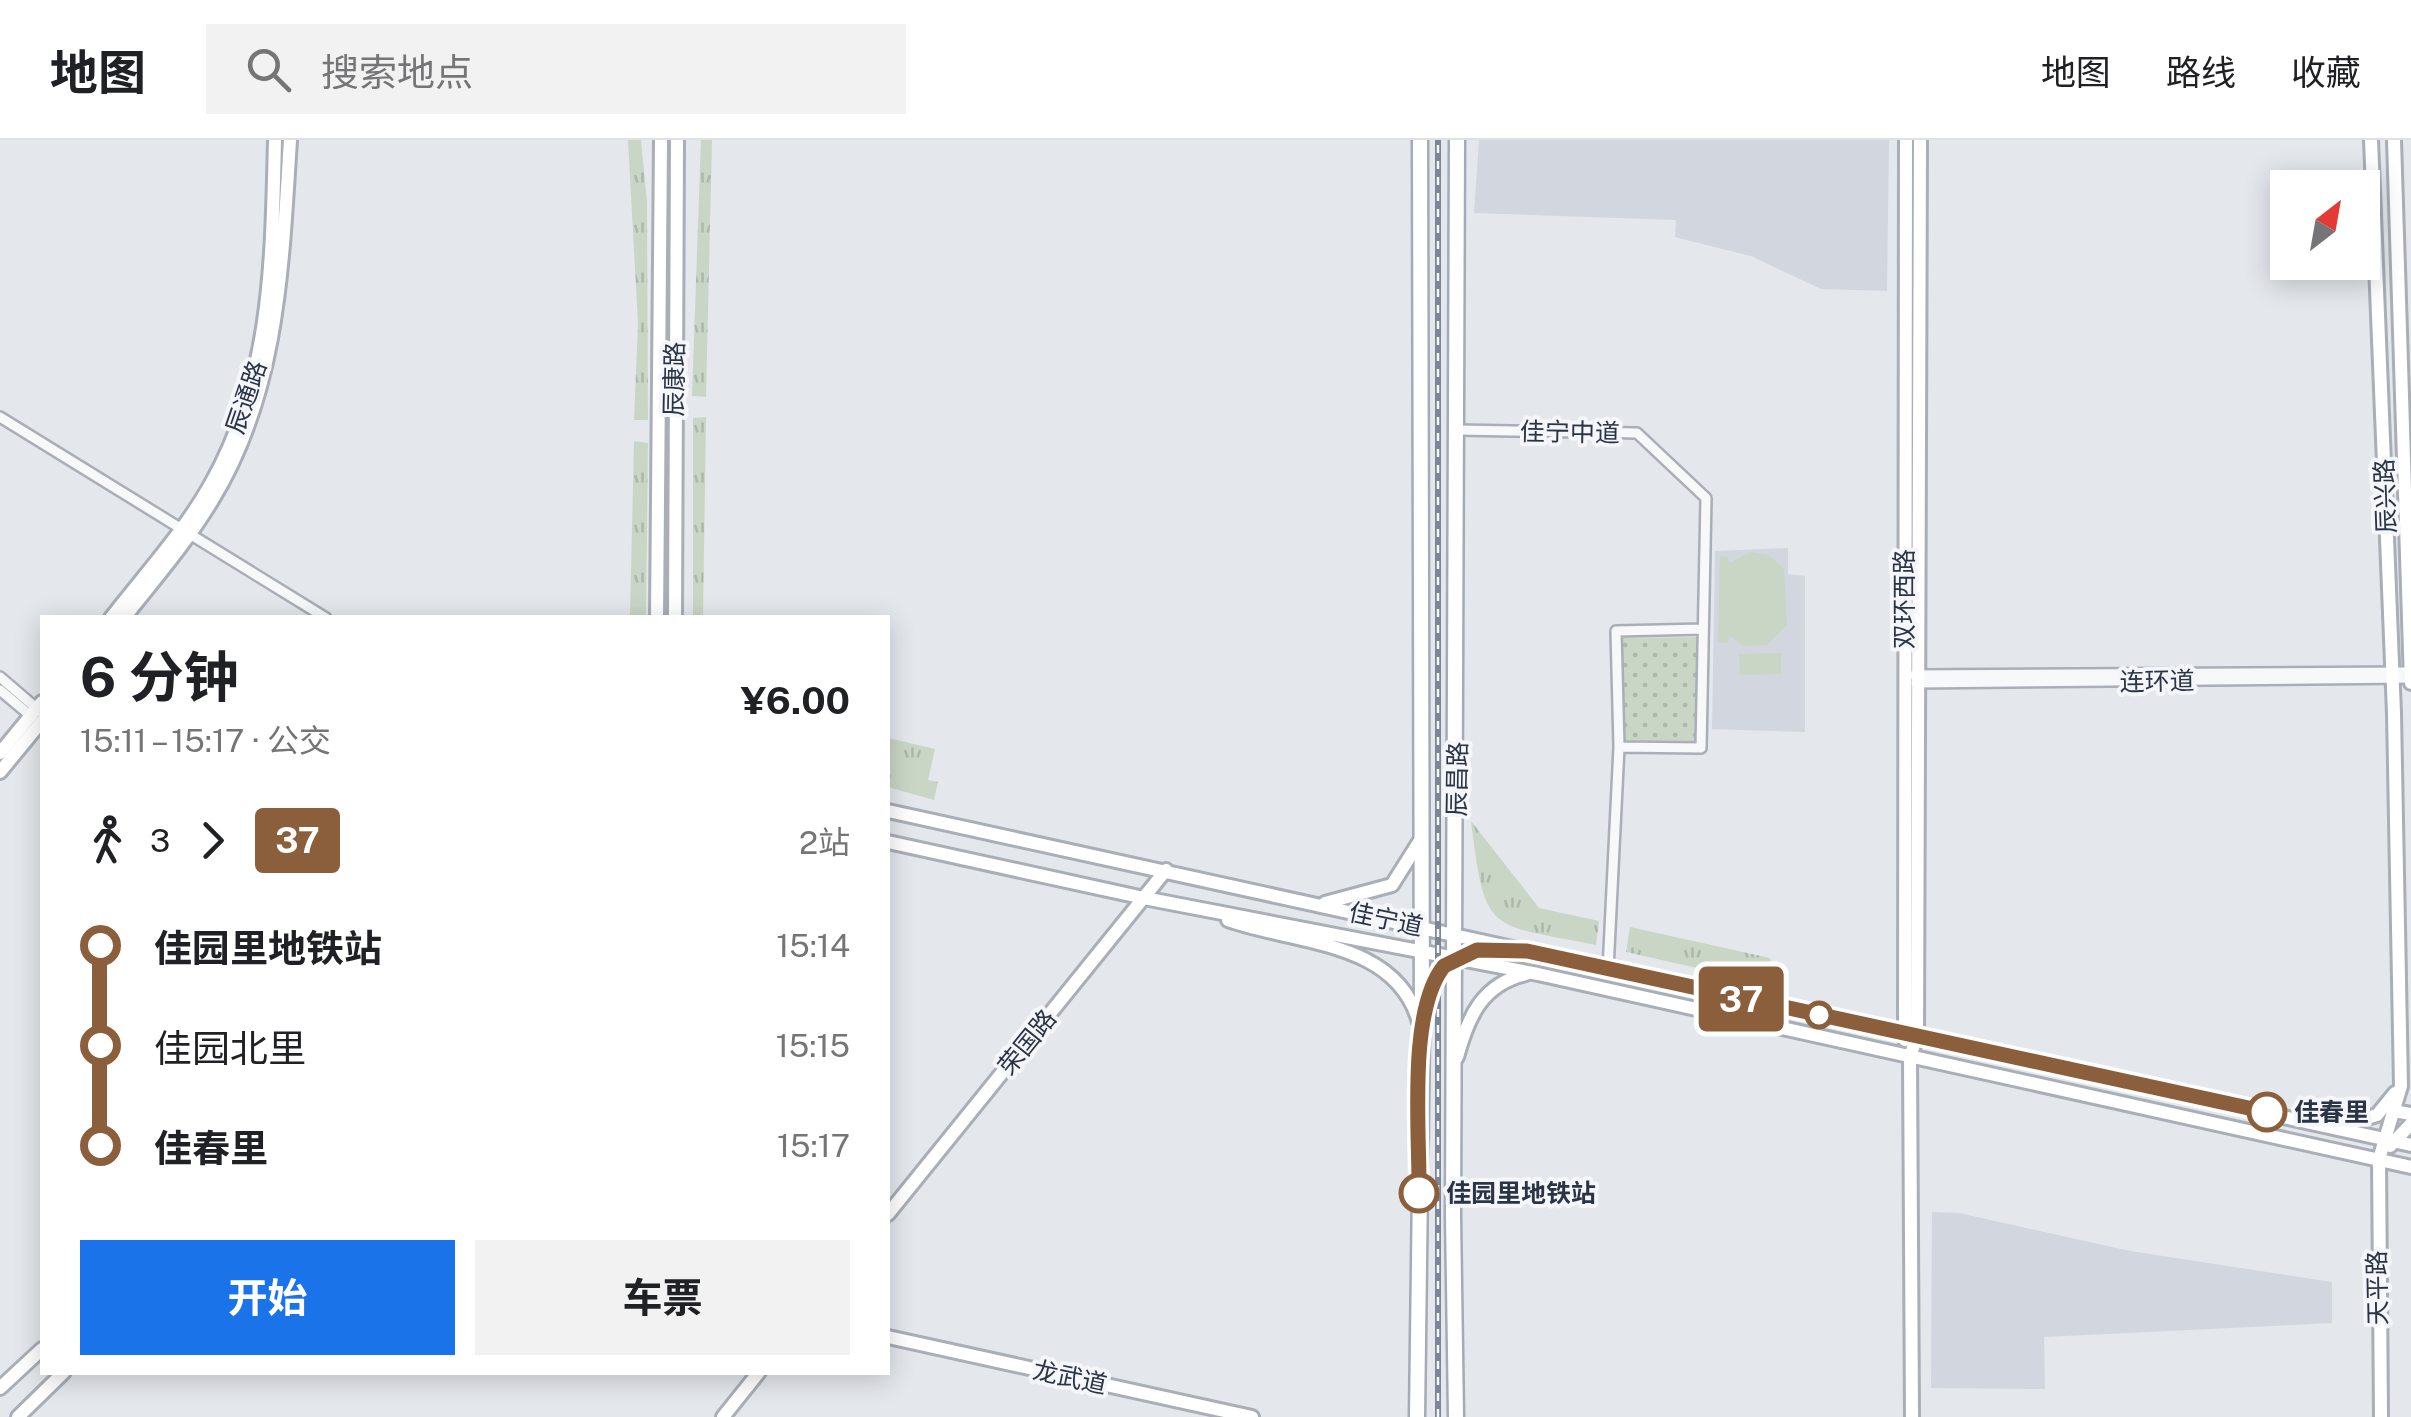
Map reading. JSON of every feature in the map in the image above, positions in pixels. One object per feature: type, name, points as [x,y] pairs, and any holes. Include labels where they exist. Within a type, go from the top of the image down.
[{"type":"main road","name":"辰通路","points":[[114,615],[187,529],[231,443],[264,343],[275,140]]},
{"type":"main road","name":"辰通路","points":[[126,615],[231,464],[267,368],[283,250],[290,140]]},
{"type":"main road","name":"辰康路","points":[[657,615],[661,140]]},
{"type":"main road","name":"辰康路","points":[[675,615],[677,140]]},
{"type":"main road","name":"辰昌路","points":[[1416,1417],[1422,1032],[1420,140]]},
{"type":"main road","name":"辰昌路","points":[[1456,1417],[1453,1216],[1457,140]]},
{"type":"main road","name":"双环西路","points":[[1906,140],[1904,678],[1910,1034]]},
{"type":"main road","name":"双环西路","points":[[1910,1034],[1920,679],[1920,140]]},
{"type":"main road","name":"辰兴路","points":[[2371,140],[2392,675],[2401,1076],[2394,1112],[2398,1141]]},
{"type":"main road","name":"辰兴路","points":[[2394,140],[2411,676]]},
{"type":"main road","points":[[0,753],[40,716]]},
{"type":"main road","points":[[0,772],[40,716]]},
{"type":"main road","name":"佳宁道","points":[[890,811],[2398,1141]]},
{"type":"main road","points":[[1321,904],[1392,885],[1422,837]]},
{"type":"main road","name":"佳宁道","points":[[890,842],[1144,898],[1538,974],[2411,1168]]},
{"type":"main road","name":"荣国路","points":[[890,1212],[1166,870]]},
{"type":"main road","points":[[1203,909],[1249,927],[1352,954],[1384,968],[1403,986],[1422,1032]]},
{"type":"main road","points":[[1422,1032],[1435,979],[1456,957],[1482,949],[1527,951]]},
{"type":"main road","points":[[1456,1058],[1470,1019],[1490,990],[1516,976],[1538,974]]},
{"type":"main road","points":[[1910,1034],[1912,1417]]},
{"type":"main road","points":[[2325,1126],[2377,1115],[2389,1104],[2401,1076]]},
{"type":"main road","points":[[2394,1112],[2411,1105]]},
{"type":"main road","points":[[2394,1112],[2411,1114]]},
{"type":"main road","name":"辰兴路","points":[[2383,1159],[2411,1124]]},
{"type":"main road","name":"天平路","points":[[2380,1417],[2378,1176],[2383,1159]]},
{"type":"main road","name":"龙武道","points":[[890,1337],[1252,1417]]},
{"type":"main road","points":[[0,1388],[40,1350]]},
{"type":"main road","points":[[18,1417],[61,1375]]},
{"type":"main road","points":[[722,1417],[757,1375]]},
{"type":"street","points":[[0,417],[321,615]]},
{"type":"street","name":"佳宁中道","points":[[1456,430],[1637,433],[1706,498],[1702,748],[1619,747]]},
{"type":"street","points":[[1608,970],[1619,747],[1616,631],[1704,629]]},
{"type":"street","name":"连环道","points":[[1904,678],[2411,676]]},
{"type":"street","points":[[0,677],[40,716]]},
{"type":"street","points":[[0,690],[40,716]]},
{"type":"shaded area","points":[[1479,140],[1889,140],[1887,291],[1821,289],[1751,256],[1675,237],[1676,220],[1474,213]]},
{"type":"shaded area","points":[[1788,548],[1788,574],[1805,576],[1805,732],[1712,729],[1715,551]]},
{"type":"shaded area","points":[[1932,1212],[1959,1213],[2130,1251],[2332,1282],[2332,1323],[2044,1337],[2045,1389],[1931,1388]]},
{"type":"green space","points":[[628,140],[641,140],[647,202],[648,420],[634,420],[638,324]]},
{"type":"green space","points":[[701,140],[712,140],[706,397],[692,396]]},
{"type":"green space","points":[[706,417],[703,615],[693,615],[693,418]]},
{"type":"green space","points":[[634,441],[648,443],[646,615],[630,615]]},
{"type":"green space","points":[[1751,552],[1768,555],[1784,568],[1787,625],[1767,645],[1744,646],[1729,636],[1728,643],[1718,642],[1720,556],[1728,557],[1729,563]]},
{"type":"green space","points":[[1698,637],[1696,741],[1625,740],[1622,638]]},
{"type":"green space","points":[[1781,653],[1781,674],[1740,675],[1739,654]]},
{"type":"green space","points":[[890,738],[935,749],[928,780],[938,782],[934,800],[890,788]]},
{"type":"green space","points":[[1471,821],[1539,908],[1599,921],[1596,945],[1533,933],[1498,918],[1481,886]]},
{"type":"green space","points":[[1630,927],[1770,958],[1777,986],[1626,952]]},
{"type":"railway","points":[[1438,140],[1438,1417]]},
{"type":"bus line","name":"37","points":[[1419,1193],[1422,1032],[1428,1004],[1435,979],[1444,966],[1477,950],[1527,951],[2267,1112]]},
{"type":"place","name":"佳春里","points":[[2267,1112]]},
{"type":"place","name":"佳园里地铁站","points":[[1419,1193]]}]
